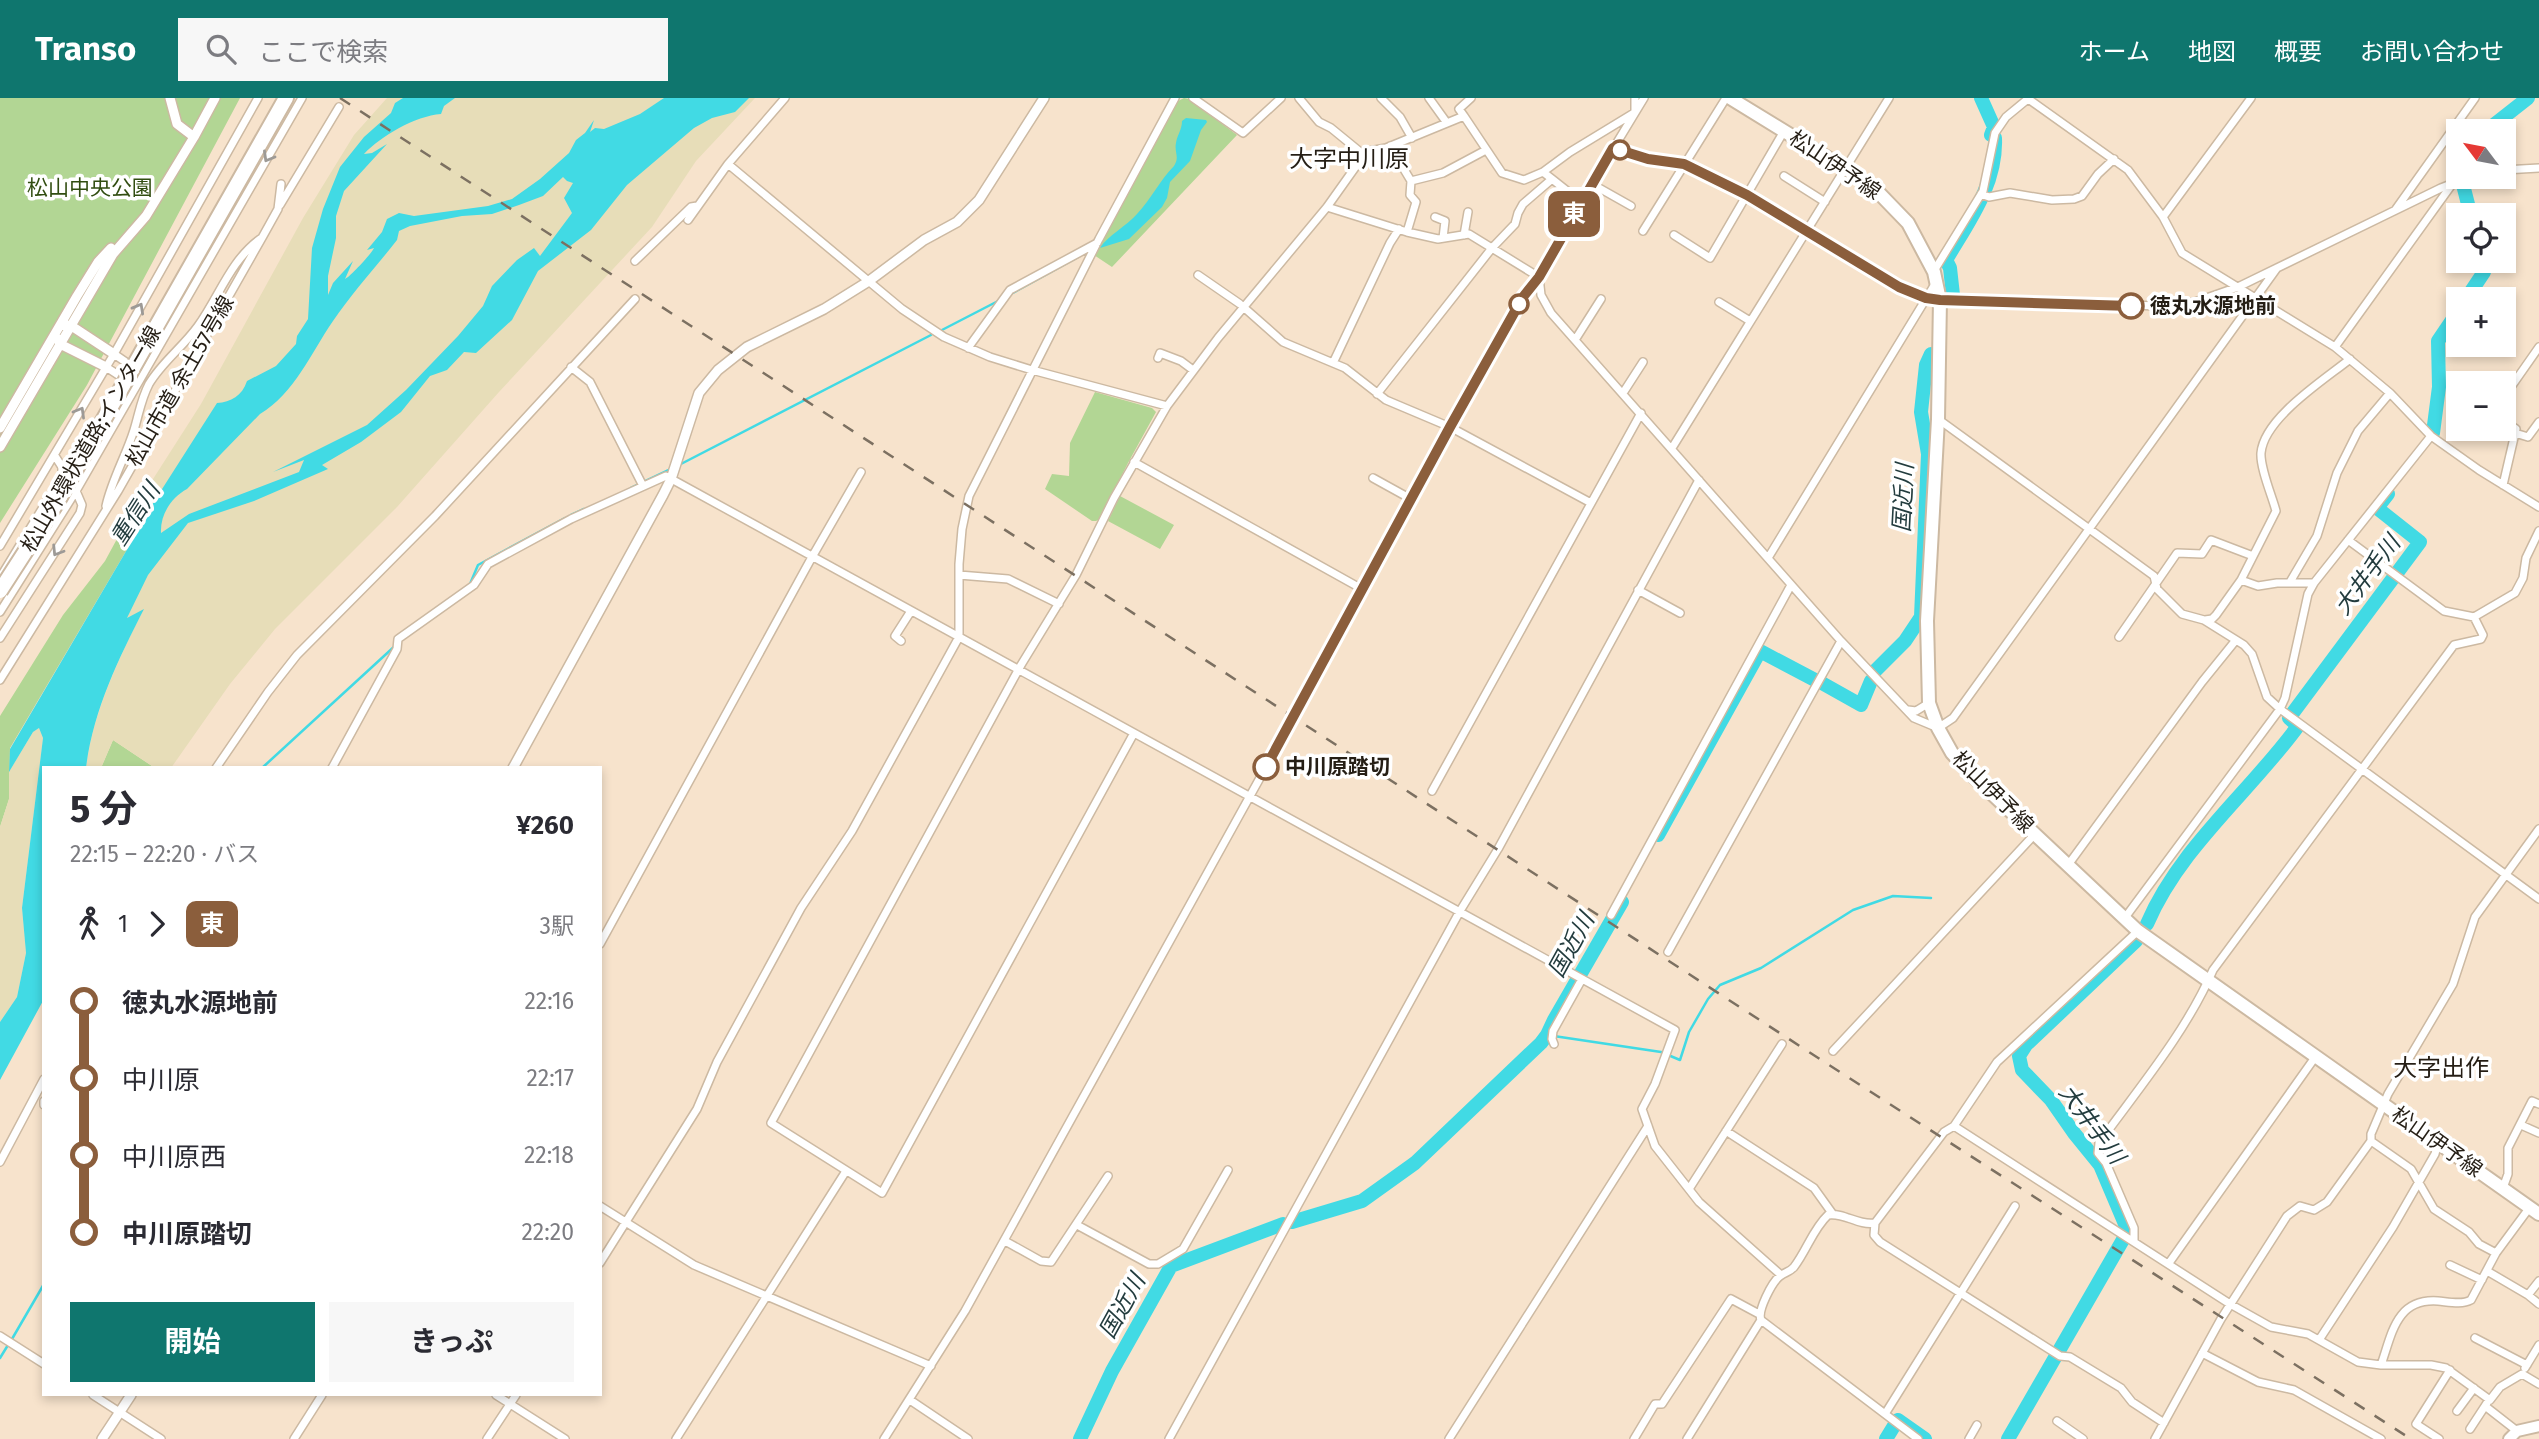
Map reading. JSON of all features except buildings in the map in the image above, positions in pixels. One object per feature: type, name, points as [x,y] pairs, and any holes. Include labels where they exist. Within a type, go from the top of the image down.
[{"type":"highway","name":"松山外環状道路;インター線","points":[[180,286],[275,98]]},
{"type":"highway","name":"松山外環状道路;インター線","points":[[0,591],[55,505],[286,98]]},
{"type":"main road","name":"松山伊予線","points":[[1728,98],[1846,169],[1878,192],[1898,211],[1918,238],[1935,277],[1940,300],[1938,419],[1927,621],[1929,703],[1938,728],[1952,752],[1973,776],[2138,931],[2535,1210]]},
{"type":"main road","points":[[2513,1435],[2539,1426]]},
{"type":"street","points":[[170,98],[177,124],[194,137]]},
{"type":"street","points":[[0,447],[113,254],[161,195],[215,98]]},
{"type":"street","points":[[0,546],[106,368],[258,98]]},
{"type":"street","points":[[0,612],[76,491],[302,98]]},
{"type":"street","points":[[688,220],[728,164],[785,98]]},
{"type":"street","points":[[514,766],[671,479],[699,393],[710,377],[747,347],[824,309],[969,212],[1044,98]]},
{"type":"street","points":[[602,1260],[697,1109],[717,1062],[801,908],[852,831],[959,637],[962,529],[969,496],[1097,243],[1175,98]]},
{"type":"street","points":[[1193,98],[1243,133],[1281,98]]},
{"type":"street","points":[[1381,98],[1400,117],[1412,138]]},
{"type":"street","points":[[1429,98],[1447,123]]},
{"type":"street","points":[[1471,98],[1459,108],[1464,116],[1502,173],[1524,180],[1543,172],[1634,113]]},
{"type":"street","points":[[1634,113],[1635,98]]},
{"type":"street","points":[[884,1439],[1005,1241],[1450,427],[1523,297],[1539,277],[1644,98]]},
{"type":"street","points":[[1643,231],[1728,98]]},
{"type":"street","points":[[1672,448],[1889,98]]},
{"type":"street","points":[[1768,558],[1926,298],[1935,277],[1983,195],[1995,134],[2006,117],[2028,98],[2128,170],[2163,217],[2182,253],[2335,346],[2390,393],[2431,436],[2539,507]]},
{"type":"street","points":[[2163,217],[2251,98]]},
{"type":"street","points":[[2394,211],[2474,98]]},
{"type":"street","points":[[1303,99],[1319,122],[1331,128],[1364,155]]},
{"type":"street","points":[[278,209],[339,107]]},
{"type":"street","points":[[1134,733],[882,1194],[771,1123],[1019,670],[1083,562],[1167,405],[1327,207],[1364,155],[1464,116]]},
{"type":"street","points":[[1674,235],[1710,258],[1784,131]]},
{"type":"street","points":[[1333,363],[1390,243],[1403,231],[1416,202],[1410,195],[1412,181],[1390,146]]},
{"type":"street","points":[[1613,148],[1648,159],[1684,164],[1747,195],[1899,287],[1926,298],[1940,300],[2162,306],[2195,302],[2238,288],[2446,186]]},
{"type":"street","points":[[1412,181],[1443,173],[1486,150]]},
{"type":"street","points":[[1983,195],[1992,197],[2010,193],[2052,200],[2074,199],[2082,196],[2098,174],[2114,159]]},
{"type":"street","points":[[728,164],[929,329],[968,348],[1032,370],[1167,405]]},
{"type":"street","points":[[2516,169],[2539,168]]},
{"type":"street","points":[[1543,172],[1581,202]]},
{"type":"street","points":[[1784,177],[1825,202]]},
{"type":"street","points":[[1377,394],[1492,248],[1515,225],[1523,204],[1552,179]]},
{"type":"street","name":"松山市道 余土57号線","points":[[0,680],[104,513],[263,236],[278,209],[281,184]]},
{"type":"street","points":[[1592,184],[1631,206]]},
{"type":"street","points":[[2335,346],[2449,189]]},
{"type":"street","points":[[635,261],[691,207],[698,206]]},
{"type":"street","points":[[1327,207],[1403,231],[1443,238],[1464,234],[1475,237],[1539,277],[1545,304],[1841,641],[1921,722],[1938,728],[1953,718],[2277,268]]},
{"type":"street","points":[[1464,234],[1468,212]]},
{"type":"street","points":[[1435,217],[1445,221],[1443,238]]},
{"type":"street","points":[[0,428],[98,262],[130,234]]},
{"type":"street","points":[[104,513],[109,490],[134,430],[140,403],[149,384],[198,327],[247,248],[263,236]]},
{"type":"street","points":[[968,348],[1006,297],[1097,243]]},
{"type":"street","points":[[1198,275],[1244,308],[1275,338],[1345,368],[1377,394],[1450,427],[1591,503]]},
{"type":"street","points":[[217,766],[297,655],[435,516],[635,299]]},
{"type":"street","points":[[1575,340],[1601,299]]},
{"type":"street","points":[[1719,302],[1750,321]]},
{"type":"street","points":[[57,330],[70,326],[138,370],[140,379]]},
{"type":"street","points":[[57,330],[60,344]]},
{"type":"street","points":[[60,344],[131,382],[140,379],[149,384]]},
{"type":"street","points":[[2516,380],[2539,347]]},
{"type":"street","points":[[1157,358],[1160,353],[1194,370]]},
{"type":"street","points":[[2204,620],[2212,619],[2216,615],[2241,580],[2276,511],[2261,457],[2269,430],[2350,359]]},
{"type":"street","points":[[1623,393],[1643,362]]},
{"type":"street","points":[[571,367],[590,382],[643,486]]},
{"type":"street","points":[[2290,582],[2317,536],[2337,473],[2358,431],[2390,393]]},
{"type":"street","points":[[1432,790],[1641,413]]},
{"type":"street","points":[[1938,419],[2154,576],[2164,598],[2182,614],[2204,620],[2236,640],[2252,654],[2267,697],[2280,709],[2539,899]]},
{"type":"street","points":[[2516,433],[2528,437],[2539,422]]},
{"type":"street","points":[[2124,919],[2280,709],[2285,698],[2308,594],[2314,583],[2431,436]]},
{"type":"street","points":[[2503,485],[2513,441]]},
{"type":"street","points":[[0,578],[62,477],[61,467],[55,456]]},
{"type":"street","points":[[1134,463],[1362,589]]},
{"type":"street","points":[[602,940],[812,557],[862,472]]},
{"type":"street","points":[[333,766],[398,644],[398,639],[470,588],[488,564],[571,519],[666,477],[1675,1030],[1655,1084],[1642,1109],[1648,1126],[1662,1157],[1699,1202],[1781,1275]]},
{"type":"street","points":[[1373,478],[1411,499]]},
{"type":"street","points":[[1169,1439],[1460,911],[1498,849],[1699,480]]},
{"type":"street","points":[[0,638],[80,513],[82,505],[76,491]]},
{"type":"street","points":[[2348,540],[2444,611],[2474,617],[2515,593],[2523,579],[2526,558],[2539,531]]},
{"type":"street","points":[[2119,637],[2177,553],[2202,554],[2211,540],[2253,556]]},
{"type":"street","points":[[959,576],[1008,579],[1059,604]]},
{"type":"street","points":[[2241,580],[2258,586],[2290,582],[2314,583]]},
{"type":"street","points":[[1611,915],[1791,584]]},
{"type":"street","points":[[1638,590],[1680,613]]},
{"type":"street","points":[[901,641],[895,636],[896,631],[911,611]]},
{"type":"street","points":[[2129,1237],[2134,1228],[2097,1147],[2179,1030],[2213,970],[2454,645],[2481,639],[2483,635],[2474,617]]},
{"type":"street","points":[[2068,865],[2202,682],[2236,640]]},
{"type":"street","points":[[1668,952],[1841,641]]},
{"type":"street","points":[[1907,709],[1916,711],[1929,703]]},
{"type":"street","points":[[2155,1439],[2230,1304],[2287,1216],[2300,1206],[2320,1208],[2327,1202],[2371,1141],[2371,1134],[2384,1104],[2453,984],[2475,918],[2539,829]]},
{"type":"street","points":[[1833,1051],[2035,834]]},
{"type":"street","points":[[2138,931],[1997,1062],[1954,1126],[1944,1132],[1875,1223],[1873,1230],[1875,1239],[2060,1356],[2070,1357],[2121,1388],[2132,1402],[2164,1423]]},
{"type":"street","points":[[1554,1044],[1552,1031],[1582,979]]},
{"type":"street","points":[[1689,1189],[1782,1044]]},
{"type":"street","points":[[2169,1263],[2316,1056]]},
{"type":"street","points":[[0,1162],[42,1083]]},
{"type":"street","points":[[2503,1188],[2508,1174],[2508,1148],[2532,1101],[2539,1104]]},
{"type":"street","points":[[2521,1125],[2539,1133]]},
{"type":"street","points":[[1449,1439],[1648,1126]]},
{"type":"street","points":[[1954,1126],[2230,1304],[2271,1327],[2308,1335],[2357,1362],[2381,1365],[2431,1364],[2450,1370],[2474,1388],[2513,1435]]},
{"type":"street","points":[[1726,1131],[1814,1188],[1832,1213],[1865,1224],[1875,1223]]},
{"type":"street","points":[[2371,1141],[2411,1169],[2434,1209],[2469,1232],[2479,1244],[2496,1253]]},
{"type":"street","points":[[2319,1340],[2393,1227],[2435,1154],[2438,1142]]},
{"type":"street","points":[[1077,1224],[1149,1264],[1158,1264],[1183,1249],[1228,1170]]},
{"type":"street","points":[[676,1439],[846,1171]]},
{"type":"street","points":[[1005,1241],[1041,1261],[1051,1262],[1108,1176]]},
{"type":"street","points":[[1885,1414],[2015,1206]]},
{"type":"street","points":[[602,1207],[694,1265],[931,1366]]},
{"type":"street","points":[[2381,1365],[2398,1320],[2405,1310],[2427,1300],[2472,1300],[2496,1253],[2535,1210]]},
{"type":"street","points":[[1689,1438],[1760,1317],[1781,1275],[1794,1267],[1820,1223],[1832,1213]]},
{"type":"street","points":[[2450,1265],[2482,1280]]},
{"type":"street","points":[[2487,1271],[2539,1304]]},
{"type":"street","points":[[2528,1295],[2539,1281]]},
{"type":"street","points":[[1634,1439],[1655,1404],[1662,1404],[1731,1299],[1760,1317],[1918,1439]]},
{"type":"street","points":[[0,1336],[42,1363]]},
{"type":"street","points":[[2490,1346],[2494,1336]]},
{"type":"street","points":[[2475,1338],[2527,1365]]},
{"type":"street","points":[[2470,1429],[2500,1387],[2522,1374],[2539,1345]]},
{"type":"street","points":[[2203,1353],[2258,1382],[2294,1390],[2381,1439]]},
{"type":"street","points":[[2439,1439],[2416,1424],[2450,1370]]},
{"type":"street","points":[[2522,1374],[2539,1384]]},
{"type":"street","points":[[2457,1411],[2474,1388]]},
{"type":"street","points":[[95,1396],[161,1439]]},
{"type":"street","points":[[103,1439],[130,1396]]},
{"type":"street","points":[[294,1439],[321,1396]]},
{"type":"street","points":[[498,1396],[565,1439]]},
{"type":"street","points":[[487,1439],[515,1396]]},
{"type":"street","points":[[910,1400],[968,1439]]},
{"type":"street","points":[[2057,1421],[2083,1439]]},
{"type":"street","points":[[1969,1439],[1977,1425]]},
{"type":"green space","name":"松山中央公園","points":[[0,98],[240,98],[87,385],[0,523]]},
{"type":"green space","points":[[1184,98],[1237,135],[1112,267],[1094,255],[1178,101]]},
{"type":"green space","points":[[1095,392],[1152,408],[1156,412],[1100,519],[1092,521],[1045,489],[1052,474],[1069,476],[1070,443]]},
{"type":"green space","points":[[1120,496],[1174,525],[1160,549],[1108,521]]},
{"type":"green space","points":[[130,515],[132,541],[10,748],[9,799],[0,827],[0,716],[63,615],[105,561]]},
{"type":"green space","points":[[113,740],[152,766],[102,766]]},
{"type":"sand","points":[[387,98],[755,98],[696,161],[652,227],[397,507],[275,629],[230,684],[172,766],[152,766],[113,740],[102,766],[86,766],[101,707],[143,610],[126,620],[132,541],[130,515],[201,404],[303,218],[354,135]]},
{"type":"sand","points":[[39,728],[43,738],[22,908],[26,953],[17,997],[0,1022],[0,827],[9,799],[9,772],[33,732]]},
{"type":"water","points":[[403,98],[455,98],[444,106],[441,114],[399,128],[364,154],[372,153],[387,144],[344,191],[336,216],[336,238],[328,276],[328,295],[333,283],[353,261],[345,279],[369,255],[374,248],[367,250],[382,232],[387,219],[399,213],[414,216],[488,206],[512,199],[569,153],[576,140],[594,120],[590,132],[640,114],[664,98],[749,98],[735,112],[712,118],[694,128],[627,185],[591,230],[538,271],[512,320],[476,353],[464,352],[447,370],[430,376],[401,412],[361,442],[322,465],[328,469],[254,501],[188,523],[148,575],[127,618],[144,609],[101,706],[86,766],[42,766],[42,1003],[0,1080],[0,1022],[17,997],[26,953],[22,908],[43,738],[39,728],[33,732],[9,772],[10,749],[141,522],[217,403],[235,397],[247,381],[276,366],[296,344],[297,336],[308,319],[312,248],[323,209],[340,167],[364,137],[391,113],[395,103]],"holes":[[[563,177],[573,183],[564,198],[572,213],[540,256],[534,248],[517,260],[492,286],[483,306],[458,336],[406,390],[367,425],[273,472],[304,460],[299,472],[189,514],[161,533],[165,513],[172,501],[260,414],[283,396],[340,311],[397,240],[399,231],[410,226],[462,216],[492,214],[543,196]]]},
{"type":"water","points":[[1186,118],[1207,122],[1201,130],[1190,161],[1170,182],[1162,207],[1129,239],[1100,248],[1137,214],[1174,166],[1177,160],[1177,140],[1182,121]]},
{"type":"waterway","name":"国近川","points":[[1981,98],[1994,127],[1991,135]]},
{"type":"waterway","name":"大井手川","points":[[2501,119],[2528,98]]},
{"type":"waterway","name":"国近川","points":[[1953,295],[1950,268],[1946,260],[1980,202],[1991,171],[1995,138]]},
{"type":"waterway","name":"大井手川","points":[[2464,189],[2468,203]]},
{"type":"waterway","points":[[1009,295],[1080,256]]},
{"type":"waterway","name":"大井手川","points":[[2474,287],[2483,273]]},
{"type":"waterway","points":[[940,331],[1000,300]]},
{"type":"waterway","name":"大井手川","points":[[2433,433],[2439,387],[2438,341],[2446,329]]},
{"type":"waterway","points":[[679,465],[931,335]]},
{"type":"waterway","name":"国近川","points":[[1875,671],[1905,641],[1921,617],[1928,454],[1921,412],[1926,365],[1931,354]]},
{"type":"waterway","points":[[631,488],[673,468]]},
{"type":"waterway","name":"大井手川","points":[[2292,714],[2420,542],[2377,508],[2388,494]]},
{"type":"waterway","points":[[571,515],[584,509]]},
{"type":"waterway","points":[[470,584],[478,565],[565,518]]},
{"type":"waterway","points":[[264,766],[396,645]]},
{"type":"waterway","name":"国近川","points":[[1658,835],[1760,651],[1815,680]]},
{"type":"waterway","name":"国近川","points":[[1820,682],[1861,705],[1871,681]]},
{"type":"waterway","name":"大井手川","points":[[2147,924],[2161,896],[2196,845],[2298,726],[2289,718]]},
{"type":"waterway","points":[[1547,1035],[1661,1052],[1680,1060],[1689,1032],[1708,999],[1720,985],[1761,968],[1853,910],[1893,896],[1931,898]]},
{"type":"waterway","name":"国近川","points":[[1292,1222],[1362,1201],[1415,1163],[1541,1043],[1622,902]]},
{"type":"waterway","name":"大井手川","points":[[2008,1439],[2128,1231],[2100,1165],[2051,1100],[2022,1070],[2019,1056],[2026,1045],[2136,941]]},
{"type":"waterway","name":"国近川","points":[[1080,1439],[1112,1371],[1171,1266],[1283,1224]]},
{"type":"waterway","points":[[12,1339],[42,1287]]},
{"type":"waterway","points":[[0,1358],[8,1345]]},
{"type":"waterway","name":"大井手川","points":[[1898,1420],[1925,1439]]},
{"type":"waterway","name":"大井手川","points":[[1886,1439],[1894,1426]]},
{"type":"railway","points":[[340,98],[1829,1065],[2411,1439]]},
{"type":"bus line","name":"東","points":[[1266,767],[1450,427],[1523,297],[1539,277],[1613,148],[1648,159],[1684,164],[1747,195],[1899,287],[1926,298],[2131,306]]},
{"type":"place","name":"徳丸水源地前","points":[[2131,306]]},
{"type":"place","name":"中川原踏切","points":[[1266,767]]},
{"type":"district","name":"大字中川原","points":[[1349,159]]},
{"type":"district","name":"大字出作","points":[[2441,1068]]},
{"type":"water label","name":"重信川","points":[[135,514]]}]
